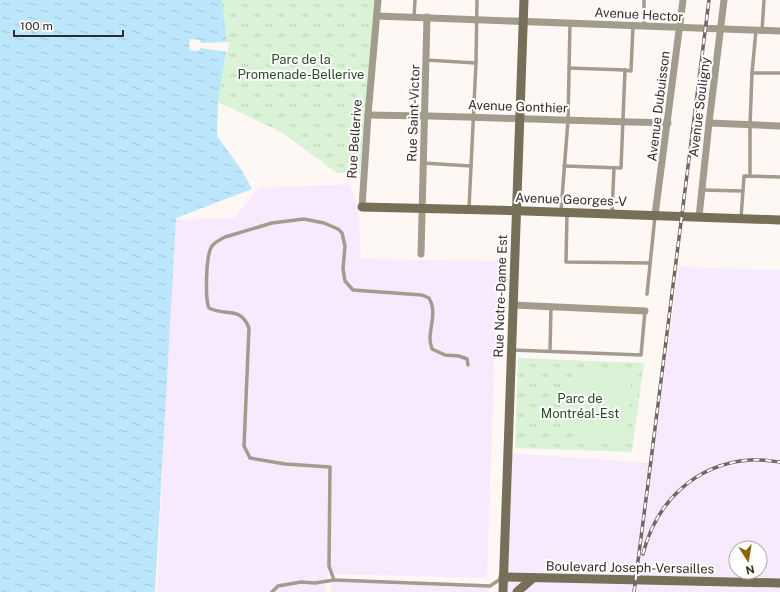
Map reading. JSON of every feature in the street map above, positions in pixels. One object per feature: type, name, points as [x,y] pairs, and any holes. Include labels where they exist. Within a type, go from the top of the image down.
[{"type":"street","name":"Rue Bellerive","points":[[362,207],[378,0]]},
{"type":"street","name":"Rue Notre-Dame Est","points":[[502,592],[524,0]]},
{"type":"street","name":"Avenue Dubuisson","points":[[655,215],[683,0]]},
{"type":"street","name":"Avenue Souligny","points":[[699,217],[724,0]]},
{"type":"street","name":"Avenue Hector","points":[[377,16],[780,31]]},
{"type":"street","name":"Rue Saint-Victor","points":[[421,254],[427,17]]},
{"type":"street","name":"Avenue Gonthier","points":[[368,115],[668,123]]},
{"type":"street","points":[[709,123],[780,126]]},
{"type":"street","name":"Avenue Georges-V","points":[[362,207],[517,210],[780,220]]},
{"type":"street","points":[[513,305],[645,311]]},
{"type":"street","name":"Boulevard Joseph-Versailles","points":[[503,577],[780,583]]},
{"type":"street","points":[[517,592],[533,578]]},
{"type":"lane","points":[[414,0],[414,17]]},
{"type":"lane","points":[[469,209],[476,63],[477,0]]},
{"type":"lane","points":[[644,0],[644,26]]},
{"type":"lane","points":[[750,176],[752,73],[764,0]]},
{"type":"lane","points":[[570,23],[568,120],[564,166],[566,262],[650,264]]},
{"type":"lane","points":[[569,68],[631,71],[633,26]]},
{"type":"lane","points":[[426,60],[476,63]]},
{"type":"lane","points":[[564,166],[621,168],[625,70]]},
{"type":"lane","points":[[752,73],[780,74]]},
{"type":"lane","points":[[423,163],[471,166]]},
{"type":"lane","points":[[612,214],[614,168]]},
{"type":"lane","points":[[741,218],[744,176],[780,177]]},
{"type":"lane","points":[[702,190],[743,191]]},
{"type":"lane","points":[[647,294],[655,215]]},
{"type":"lane","points":[[334,580],[329,566],[330,467],[285,464],[250,458],[244,446],[249,328],[248,324],[241,315],[233,312],[215,312],[209,308],[207,301],[208,258],[212,246],[225,237],[272,222],[304,219],[324,223],[338,229],[342,233],[345,246],[343,269],[345,281],[353,290],[422,295],[429,298],[432,304],[433,317],[430,340],[432,349],[445,355],[460,356],[467,359],[468,365]]},
{"type":"lane","points":[[550,351],[552,307]]},
{"type":"lane","points":[[512,350],[641,355],[645,311]]},
{"type":"lane","points":[[272,592],[278,586],[300,582],[315,583],[334,580],[490,586],[503,577]]},
{"type":"shaded area","points":[[350,184],[358,208],[361,259],[498,261],[487,578],[328,574],[326,592],[157,592],[168,344],[176,220],[234,218],[259,188]]},
{"type":"shaded area","points":[[679,267],[780,270],[780,592],[507,592],[509,453],[652,463]]},
{"type":"shaded area","points":[[332,578],[489,584],[489,592],[331,592]]},
{"type":"green space","name":"Parc de la Promenade-Bellerive","points":[[218,0],[376,0],[360,173],[337,173],[281,132],[218,102],[227,45]]},
{"type":"green space","name":"Parc de Montréal-Est","points":[[518,358],[644,363],[632,452],[515,448]]},
{"type":"green space","points":[[578,368],[631,371],[627,442],[575,439]]},
{"type":"water","points":[[0,0],[222,0],[227,45],[218,102],[217,136],[241,169],[252,189],[176,218],[155,592],[0,592]]},
{"type":"pier","points":[[190,39],[200,40],[201,43],[229,42],[228,52],[200,48],[199,51],[189,50]]},
{"type":"railway","points":[[634,592],[709,0]]},
{"type":"railway","points":[[643,554],[649,535],[657,518],[668,502],[695,478],[712,469],[730,463],[754,460],[780,462]]}]
